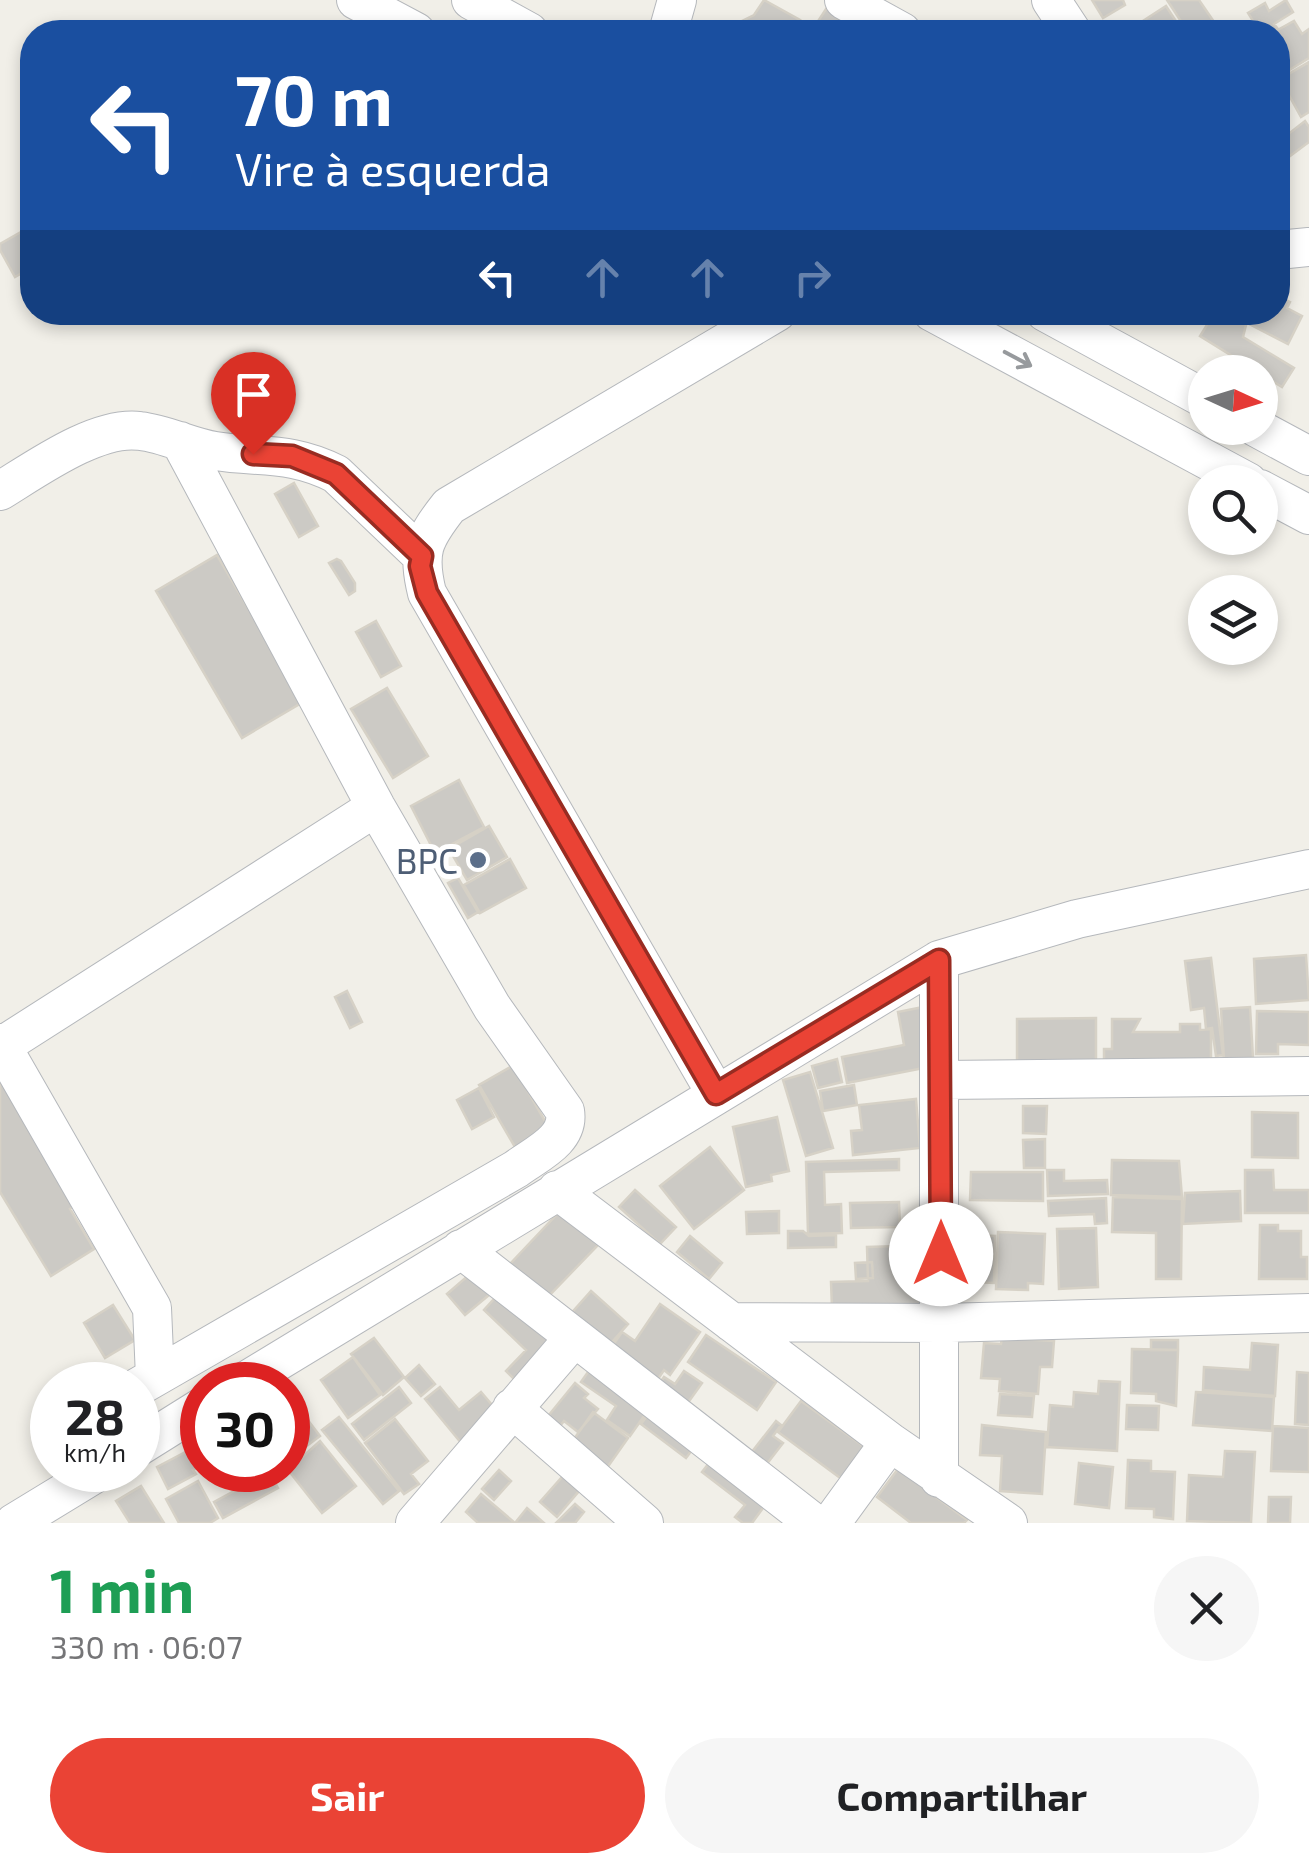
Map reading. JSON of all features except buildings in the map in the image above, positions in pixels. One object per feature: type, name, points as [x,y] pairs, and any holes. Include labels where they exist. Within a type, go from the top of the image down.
[{"type":"street","points":[[356,0],[394,20]]},
{"type":"street","points":[[471,0],[508,20]]},
{"type":"street","points":[[844,0],[880,20]]},
{"type":"street","points":[[716,1094],[427,593],[420,566],[426,535],[449,506],[755,325]]},
{"type":"street","points":[[956,325],[1216,465]]},
{"type":"street","points":[[1069,325],[1188,390]]},
{"type":"street","points":[[0,491],[72,446],[136,430],[213,451],[292,456],[324,468],[336,474],[422,556]]},
{"type":"street","points":[[1278,440],[1309,456]]},
{"type":"street","points":[[160,1374],[516,1170],[562,1135],[568,1124],[565,1112],[492,1008],[376,807],[180,441]]},
{"type":"street","points":[[1278,499],[1309,515]]},
{"type":"street","points":[[218,1342],[152,1308],[1,1044],[376,807]]},
{"type":"street","points":[[276,1362],[939,960],[1077,920],[1309,868]]},
{"type":"street","points":[[939,960],[939,1478]]},
{"type":"street","points":[[940,1080],[1309,1076]]},
{"type":"street","points":[[557,1190],[890,1442],[1008,1523]]},
{"type":"street","points":[[460,1249],[814,1523]]},
{"type":"street","points":[[148,1362],[152,1308]]},
{"type":"street","points":[[731,1322],[941,1323],[1309,1312]]},
{"type":"street","points":[[415,1523],[573,1340]]},
{"type":"street","points":[[512,1408],[644,1523]]},
{"type":"street","points":[[831,1523],[890,1442]]},
{"type":"street","points":[[14,1523],[64,1492]]},
{"type":"place","name":"BPC","points":[[478,860]]},
{"type":"route","points":[[253,454],[292,456],[336,474],[422,556],[420,566],[427,593],[716,1094],[939,960],[941,1254]]}]
